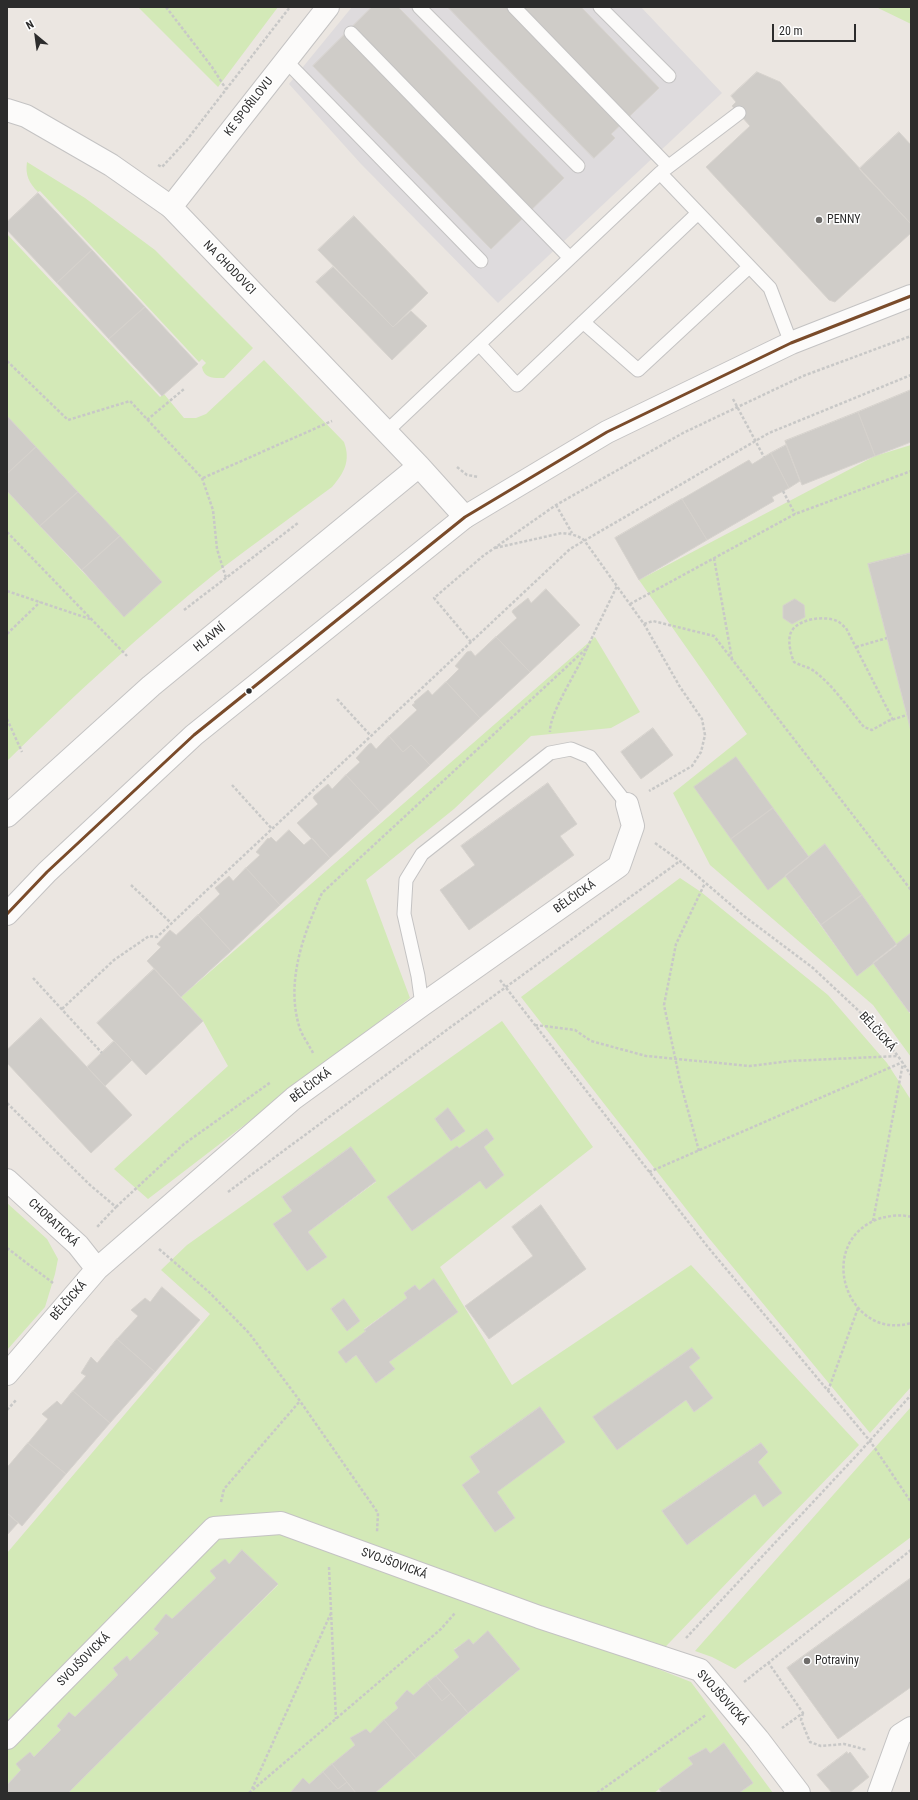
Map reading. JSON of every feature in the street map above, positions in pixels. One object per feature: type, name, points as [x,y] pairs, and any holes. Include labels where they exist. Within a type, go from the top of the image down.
[{"type":"street","name":"KE SPOŘILOVU","points":[[171,207],[328,7]]},
{"type":"street","name":"NA CHODOVCI","points":[[7,110],[26,116],[111,165],[171,207],[465,517]]},
{"type":"street","points":[[7,914],[47,872],[194,735],[465,517],[607,432],[791,343],[911,296]]},
{"type":"street","name":"HLAVNÍ","points":[[7,816],[151,686],[418,466]]},
{"type":"street","points":[[626,804],[633,826]]},
{"type":"street","name":"BĚLČICKÁ","points":[[7,1374],[97,1269],[294,1098],[422,1005],[619,866],[633,826]]},
{"type":"street","name":"CHORATICKÁ","points":[[7,1180],[78,1246],[97,1269]]},
{"type":"street","name":"SVOJŠOVICKÁ","points":[[7,1738],[214,1528],[282,1523],[539,1617],[700,1670],[761,1743],[799,1793]]},
{"type":"street","points":[[879,1793],[900,1735],[911,1728]]},
{"type":"lane","points":[[419,7],[578,166]]},
{"type":"lane","points":[[514,7],[664,169],[698,213],[770,288],[791,343]]},
{"type":"lane","points":[[600,7],[669,76]]},
{"type":"lane","points":[[351,33],[570,258]]},
{"type":"lane","points":[[286,61],[480,261]]},
{"type":"lane","points":[[386,432],[664,169],[739,113]]},
{"type":"lane","points":[[479,344],[517,385],[698,213]]},
{"type":"lane","points":[[583,322],[638,370],[749,267]]},
{"type":"lane","points":[[422,1005],[418,976],[404,914],[406,880],[422,854],[550,752],[571,749],[590,757],[626,804]]},
{"type":"path","points":[[166,7],[212,66],[226,89]]},
{"type":"path","points":[[156,163],[162,167],[186,141],[290,7]]},
{"type":"path","points":[[471,642],[434,598],[493,549],[556,505],[683,433],[803,376],[911,336]]},
{"type":"path","points":[[7,361],[68,420],[130,401],[202,478],[213,510],[217,549],[226,578]]},
{"type":"path","points":[[62,1009],[114,960],[149,936],[157,937],[172,924],[570,549],[777,430],[911,375]]},
{"type":"path","points":[[147,420],[184,389]]},
{"type":"path","points":[[732,396],[764,457]]},
{"type":"path","points":[[202,478],[332,422]]},
{"type":"path","points":[[630,604],[794,514],[911,471]]},
{"type":"path","points":[[782,491],[794,514]]},
{"type":"path","points":[[556,505],[573,534]]},
{"type":"path","points":[[184,610],[298,523]]},
{"type":"path","points":[[7,532],[127,656]]},
{"type":"path","points":[[493,549],[562,533],[573,534],[584,540],[644,624],[680,687],[702,719],[706,735],[701,752],[692,766],[626,804]]},
{"type":"path","points":[[714,558],[732,659]]},
{"type":"path","points":[[550,752],[550,728],[555,712],[582,662],[616,586]]},
{"type":"path","points":[[7,591],[91,619]]},
{"type":"path","points":[[7,634],[40,602]]},
{"type":"path","points":[[893,720],[846,628],[838,621],[814,618],[796,627],[790,634],[794,662],[813,670],[824,680],[864,727],[872,730],[893,720],[907,716]]},
{"type":"path","points":[[644,624],[653,621],[714,636],[911,890]]},
{"type":"path","points":[[856,647],[887,638]]},
{"type":"path","points":[[314,1054],[301,1030],[295,1009],[293,988],[303,940],[311,915],[322,893],[587,648]]},
{"type":"path","points":[[337,699],[371,736]]},
{"type":"path","points":[[7,719],[22,752]]},
{"type":"path","points":[[232,785],[272,829]]},
{"type":"path","name":"BĚLČICKÁ","points":[[633,826],[680,862],[744,916],[813,968],[860,1012],[903,1062],[910,1071],[911,1075]]},
{"type":"path","points":[[224,1195],[680,862]]},
{"type":"path","points":[[699,1151],[680,1081],[664,1005],[676,944],[705,883]]},
{"type":"path","points":[[131,885],[172,924]]},
{"type":"path","points":[[485,961],[707,1246],[870,1441],[911,1502]]},
{"type":"path","points":[[33,978],[102,1053]]},
{"type":"path","points":[[535,1025],[575,1030],[591,1041],[646,1056],[750,1066],[790,1061],[898,1056]]},
{"type":"path","points":[[649,1172],[903,1062]]},
{"type":"path","points":[[873,1221],[903,1062]]},
{"type":"path","points":[[7,1103],[90,1185],[116,1207],[78,1246]]},
{"type":"path","points":[[911,1217],[890,1216],[873,1221],[856,1233],[846,1251],[843,1271],[847,1291],[858,1308],[873,1319],[890,1324],[911,1322]]},
{"type":"path","points":[[156,1246],[209,1292],[249,1333],[300,1401],[378,1513],[377,1558]]},
{"type":"path","points":[[8,1250],[72,1298]]},
{"type":"path","points":[[828,1391],[858,1308]]},
{"type":"path","points":[[7,1410],[22,1393]]},
{"type":"path","points":[[666,1659],[870,1441],[911,1395]]},
{"type":"path","points":[[214,1528],[224,1489],[300,1401]]},
{"type":"path","points":[[328,1540],[336,1719]]},
{"type":"path","points":[[597,1793],[726,1700],[740,1685],[768,1662],[911,1550]]},
{"type":"path","points":[[250,1792],[441,1629],[456,1612],[464,1590]]},
{"type":"path","points":[[250,1792],[331,1613]]},
{"type":"path","points":[[768,1662],[803,1713],[802,1720],[806,1735],[810,1742],[821,1746],[844,1744]]},
{"type":"path","points":[[761,1743],[803,1713]]},
{"type":"shaded area","points":[[352,7],[641,7],[722,93],[498,303],[361,164],[289,84]]},
{"type":"green space","points":[[138,7],[278,7],[218,87]]},
{"type":"green space","points":[[876,7],[911,7],[911,24]]},
{"type":"green space","points":[[27,162],[85,198],[155,250],[253,348],[224,378],[213,378],[207,376],[202,367],[206,363],[202,359],[199,362],[40,191],[38,192],[35,189],[27,175]]},
{"type":"green space","points":[[7,234],[160,397],[164,394],[184,418],[196,418],[206,414],[264,360],[344,442],[347,455],[343,472],[332,487],[231,561],[190,594],[110,664],[7,761],[7,491],[124,616],[162,582],[7,416]]},
{"type":"green space","points":[[911,445],[911,553],[868,564],[911,731],[911,933],[897,945],[825,844],[809,857],[773,808],[785,876],[857,976],[873,963],[911,1015],[911,1057],[873,1005],[710,865],[673,793],[747,734],[639,580],[875,456]]},
{"type":"green space","points":[[595,637],[640,712],[611,728],[531,736],[454,809],[366,880],[410,998],[148,1199],[114,1169],[228,1066],[203,1021],[181,997]]},
{"type":"green space","points":[[680,878],[701,892],[828,995],[887,1063],[911,1100],[911,1387],[870,1433],[708,1237],[521,997]]},
{"type":"green space","points":[[502,1021],[593,1147],[440,1267],[512,1385],[691,1265],[859,1445],[648,1665],[691,1682],[773,1793],[739,1793],[753,1783],[724,1743],[710,1753],[706,1748],[688,1758],[693,1764],[654,1793],[375,1793],[520,1669],[488,1632],[473,1644],[469,1640],[454,1649],[459,1657],[413,1695],[407,1690],[395,1703],[398,1708],[370,1733],[366,1729],[350,1738],[355,1745],[309,1784],[303,1779],[291,1793],[68,1793],[278,1585],[242,1550],[229,1564],[211,1572],[216,1578],[172,1619],[155,1629],[159,1633],[130,1661],[127,1657],[113,1668],[118,1675],[75,1717],[69,1712],[57,1726],[61,1730],[34,1757],[30,1752],[21,1770],[7,1785],[7,1553],[210,1314],[161,1270],[187,1245]],"holes":[[[448,1109],[464,1131],[451,1141],[435,1119]],[[487,1129],[494,1139],[484,1147],[504,1175],[486,1188],[480,1181],[412,1231],[387,1197]],[[351,1147],[376,1182],[308,1232],[327,1257],[307,1271],[273,1224],[292,1211],[282,1197]],[[434,1279],[458,1312],[389,1362],[395,1369],[376,1383],[356,1355],[346,1363],[366,1331],[364,1329],[407,1298],[404,1293],[415,1285],[419,1290]],[[344,1299],[360,1321],[347,1330],[331,1309]],[[692,1348],[699,1358],[689,1367],[713,1398],[694,1412],[686,1400],[617,1450],[594,1417]],[[540,1407],[497,1492],[515,1518],[495,1532],[462,1485],[480,1472],[470,1457]],[[761,1443],[768,1452],[758,1462],[781,1493],[763,1507],[755,1494],[687,1545],[662,1511]]]},
{"type":"green space","points":[[7,1203],[47,1239],[58,1259],[45,1307],[7,1350]]},
{"type":"green space","points":[[911,1407],[911,1537],[735,1669],[712,1657],[695,1651]]},
{"type":"building","points":[[372,7],[398,7],[564,178],[491,249],[313,66]]},
{"type":"building","points":[[448,7],[581,7],[659,88],[611,134],[615,138],[594,158]]},
{"type":"building","points":[[757,72],[780,82],[911,224],[911,233],[835,302],[829,300],[706,167],[750,126],[732,106],[736,102],[731,96]]},
{"type":"building","points":[[899,132],[911,145],[911,224],[859,169]]},
{"type":"building","points":[[38,193],[92,250],[57,283],[7,230],[7,222]]},
{"type":"building","points":[[354,216],[428,293],[393,327],[318,250]]},
{"type":"building","points":[[92,250],[145,307],[109,339],[57,283]]},
{"type":"building","points":[[333,267],[393,327],[411,311],[427,326],[392,360],[316,282]]},
{"type":"building","points":[[145,307],[198,364],[162,396],[109,339]]},
{"type":"building","points":[[911,390],[911,442],[875,456],[858,412]]},
{"type":"building","points":[[858,412],[875,456],[802,485],[785,441]]},
{"type":"building","points":[[7,416],[36,447],[7,474]]},
{"type":"building","points":[[786,445],[800,481],[789,488],[771,453]]},
{"type":"building","points":[[36,447],[78,492],[40,526],[7,491],[7,474]]},
{"type":"building","points":[[771,453],[789,488],[772,497],[774,501],[707,540],[682,499],[749,460],[752,464]]},
{"type":"building","points":[[78,492],[120,536],[82,570],[40,526]]},
{"type":"building","points":[[682,499],[707,540],[639,580],[615,538]]},
{"type":"building","points":[[120,536],[162,582],[124,617],[82,570]]},
{"type":"building","points":[[911,553],[911,731],[868,564]]},
{"type":"building","points":[[546,589],[580,625],[530,672],[496,637],[517,618],[512,612],[513,610],[528,598],[531,603]]},
{"type":"building","points":[[795,599],[804,605],[805,617],[792,624],[783,618],[783,606]]},
{"type":"building","points":[[496,637],[530,672],[480,718],[446,682],[459,669],[455,666],[467,652],[471,651],[475,656]]},
{"type":"building","points":[[446,682],[480,718],[430,765],[411,745],[403,752],[389,736],[417,710],[412,705],[415,703],[414,702],[428,690],[432,695]]},
{"type":"building","points":[[653,728],[673,755],[641,779],[621,752]]},
{"type":"building","points":[[389,736],[403,752],[411,745],[430,765],[380,812],[346,775],[360,762],[356,758],[369,744],[371,743],[376,749]]},
{"type":"building","points":[[736,757],[773,808],[731,839],[694,787]]},
{"type":"building","points":[[346,775],[380,812],[330,858],[297,823],[318,804],[313,798],[314,796],[328,784],[332,789]]},
{"type":"building","points":[[548,783],[577,824],[560,836],[574,855],[469,930],[440,890],[475,865],[461,846]]},
{"type":"building","points":[[773,808],[809,857],[768,890],[731,839]]},
{"type":"building","points":[[289,830],[304,845],[312,838],[330,858],[280,905],[246,868],[260,855],[256,852],[268,838],[269,839],[271,837],[276,842]]},
{"type":"building","points":[[825,844],[862,895],[821,925],[785,876]]},
{"type":"building","points":[[246,868],[280,905],[231,951],[198,915],[220,894],[215,888],[229,876],[233,881]]},
{"type":"building","points":[[862,895],[897,945],[857,976],[821,925]]},
{"type":"building","points":[[198,915],[231,951],[181,997],[147,961],[161,947],[157,944],[170,930],[176,935]]},
{"type":"building","points":[[911,933],[911,1011],[909,1012],[873,963]]},
{"type":"building","points":[[154,969],[203,1021],[146,1075],[97,1023]]},
{"type":"building","points":[[41,1018],[132,1115],[91,1153],[7,1063],[7,1050]]},
{"type":"building","points":[[114,1041],[132,1060],[105,1086],[87,1067]]},
{"type":"building","points":[[448,1108],[465,1131],[451,1141],[435,1119]]},
{"type":"building","points":[[487,1129],[494,1139],[484,1147],[504,1175],[486,1189],[480,1181],[412,1231],[387,1197],[457,1146],[459,1148]]},
{"type":"building","points":[[351,1147],[376,1181],[308,1232],[327,1257],[307,1271],[273,1224],[292,1211],[282,1197]]},
{"type":"building","points":[[541,1205],[586,1269],[489,1339],[465,1306],[533,1256],[512,1227]]},
{"type":"building","points":[[434,1279],[458,1312],[389,1362],[395,1369],[376,1383],[356,1355],[346,1363],[338,1352],[366,1331],[364,1330],[407,1298],[404,1293],[415,1285],[419,1290]]},
{"type":"building","points":[[162,1287],[200,1320],[155,1372],[117,1339],[138,1316],[131,1310],[145,1298],[150,1302]]},
{"type":"building","points":[[344,1299],[360,1321],[347,1331],[331,1309]]},
{"type":"building","points":[[117,1339],[155,1372],[110,1423],[73,1391],[86,1376],[81,1373],[91,1357],[97,1363]]},
{"type":"building","points":[[692,1348],[700,1358],[689,1367],[713,1398],[694,1412],[686,1400],[617,1450],[593,1417]]},
{"type":"building","points":[[73,1391],[110,1423],[66,1474],[28,1443],[48,1419],[42,1414],[57,1401],[61,1405]]},
{"type":"building","points":[[540,1407],[565,1442],[497,1492],[515,1518],[495,1532],[462,1485],[480,1472],[470,1457]]},
{"type":"building","points":[[28,1443],[66,1474],[22,1526],[7,1513],[7,1464],[8,1466]]},
{"type":"building","points":[[761,1443],[768,1452],[758,1462],[782,1493],[763,1507],[755,1494],[687,1545],[662,1511]]},
{"type":"building","points":[[7,1513],[18,1523],[7,1535]]},
{"type":"building","points":[[242,1550],[278,1584],[68,1793],[7,1793],[7,1785],[21,1770],[16,1764],[30,1752],[34,1757],[61,1730],[57,1726],[69,1712],[75,1717],[118,1675],[113,1668],[127,1656],[130,1661],[159,1633],[154,1629],[166,1614],[172,1619],[216,1578],[210,1571],[225,1559],[229,1564]]},
{"type":"building","points":[[911,1578],[911,1687],[838,1739],[787,1668]]},
{"type":"building","points":[[488,1631],[520,1669],[468,1713],[436,1676],[459,1657],[454,1650],[469,1639],[473,1644]]},
{"type":"building","points":[[436,1676],[451,1693],[442,1701],[427,1683]]},
{"type":"building","points":[[427,1683],[442,1701],[451,1693],[468,1713],[416,1758],[384,1720],[398,1708],[395,1703],[407,1690],[413,1695]]},
{"type":"building","points":[[384,1720],[416,1758],[375,1793],[356,1793],[332,1764],[355,1745],[350,1738],[366,1729],[370,1733]]},
{"type":"building","points":[[724,1743],[753,1783],[739,1793],[662,1793],[659,1789],[693,1764],[688,1758],[706,1748],[710,1753]]},
{"type":"building","points":[[847,1752],[848,1754],[850,1752],[869,1777],[849,1793],[832,1793],[817,1775]]},
{"type":"building","points":[[332,1764],[347,1782],[338,1789],[323,1772]]},
{"type":"building","points":[[323,1772],[338,1789],[347,1782],[356,1793],[291,1792],[303,1778],[309,1784]]},
{"type":"transit line","points":[[7,914],[47,872],[194,735],[465,517],[607,432],[791,343],[911,296]]},
{"type":"place","name":"PENNY","points":[[819,220]]},
{"type":"place","name":"Potraviny","points":[[807,1661]]}]
